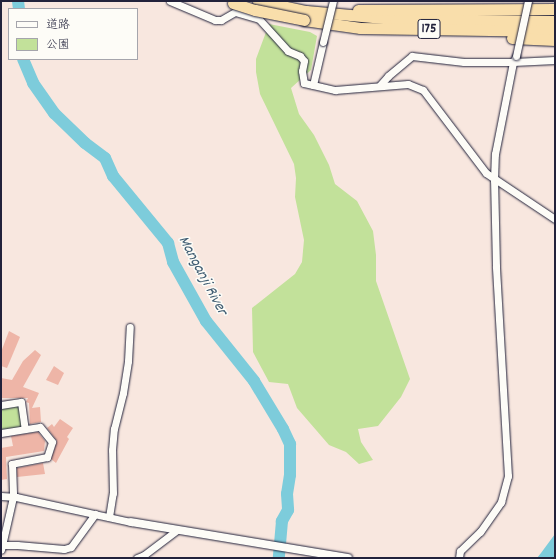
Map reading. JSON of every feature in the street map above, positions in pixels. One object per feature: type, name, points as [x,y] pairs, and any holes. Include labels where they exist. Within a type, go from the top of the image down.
[{"type":"highway","name":"175","points":[[258,1],[338,26],[368,28],[555,31]]},
{"type":"highway","name":"175","points":[[234,4],[255,10],[305,16],[320,13],[395,20],[555,21]]},
{"type":"highway","points":[[320,13],[429,9],[555,8]]},
{"type":"highway","points":[[338,26],[365,33],[555,40]]},
{"type":"street","points":[[170,1],[215,20],[221,20],[234,4],[259,19],[288,51],[300,56],[304,60],[302,71],[304,83],[335,90],[380,85],[408,84],[422,90],[486,173],[494,180],[555,219]]},
{"type":"street","points":[[313,85],[333,1]]},
{"type":"street","points":[[458,558],[460,551],[480,532],[501,502],[508,476],[496,266],[494,180],[495,154],[514,59],[528,1]]},
{"type":"street","points":[[380,85],[388,76],[412,56],[464,62],[514,59],[555,60]]},
{"type":"street","points":[[109,516],[113,494],[112,450],[114,429],[128,361],[130,327]]},
{"type":"street","points":[[1,405],[21,402],[25,429]]},
{"type":"street","points":[[1,433],[40,427],[52,442],[47,457],[12,464],[13,497],[1,547],[17,545],[64,549],[71,547],[94,514]]},
{"type":"street","points":[[1,496],[13,497],[109,516],[131,522],[348,558]]},
{"type":"street","points":[[137,558],[144,555],[177,530]]},
{"type":"green space","points":[[269,24],[310,32],[317,36],[311,70],[291,88],[299,114],[314,135],[329,165],[335,184],[357,201],[373,231],[376,255],[376,281],[410,379],[401,397],[378,426],[358,429],[361,442],[373,460],[359,464],[346,452],[329,445],[297,408],[288,384],[269,382],[253,352],[252,308],[295,274],[302,262],[304,240],[295,197],[296,178],[294,164],[260,94],[256,72],[256,59]]},
{"type":"green space","points":[[20,404],[22,427],[1,430],[1,407]]},
{"type":"water","points":[[555,534],[555,558],[537,558],[541,553]]},
{"type":"building","points":[[9,331],[20,337],[7,368],[1,366],[1,352]]},
{"type":"building","points":[[35,350],[41,355],[23,387],[39,393],[32,408],[40,407],[41,422],[30,424],[29,403],[26,402],[28,398],[1,398],[1,378],[12,380],[23,361]]},
{"type":"building","points":[[54,366],[64,373],[58,385],[46,380]]},
{"type":"building","points":[[60,419],[73,428],[67,437],[69,439],[56,463],[51,459],[57,441],[47,428],[52,424],[54,427]]},
{"type":"building","points":[[38,432],[45,441],[44,451],[6,457],[7,479],[1,480],[1,448],[13,446],[11,436]]},
{"type":"building","points":[[43,463],[45,474],[17,477],[17,468]]},
{"type":"waterway","name":"Manganji River","points":[[18,1],[19,8]]},
{"type":"waterway","name":"Manganji River","points":[[23,60],[33,83],[54,113],[85,143],[105,158],[113,176],[168,243],[173,262],[206,321],[254,381],[283,429],[290,444],[290,475],[287,494],[288,510],[282,521],[279,558]]}]
